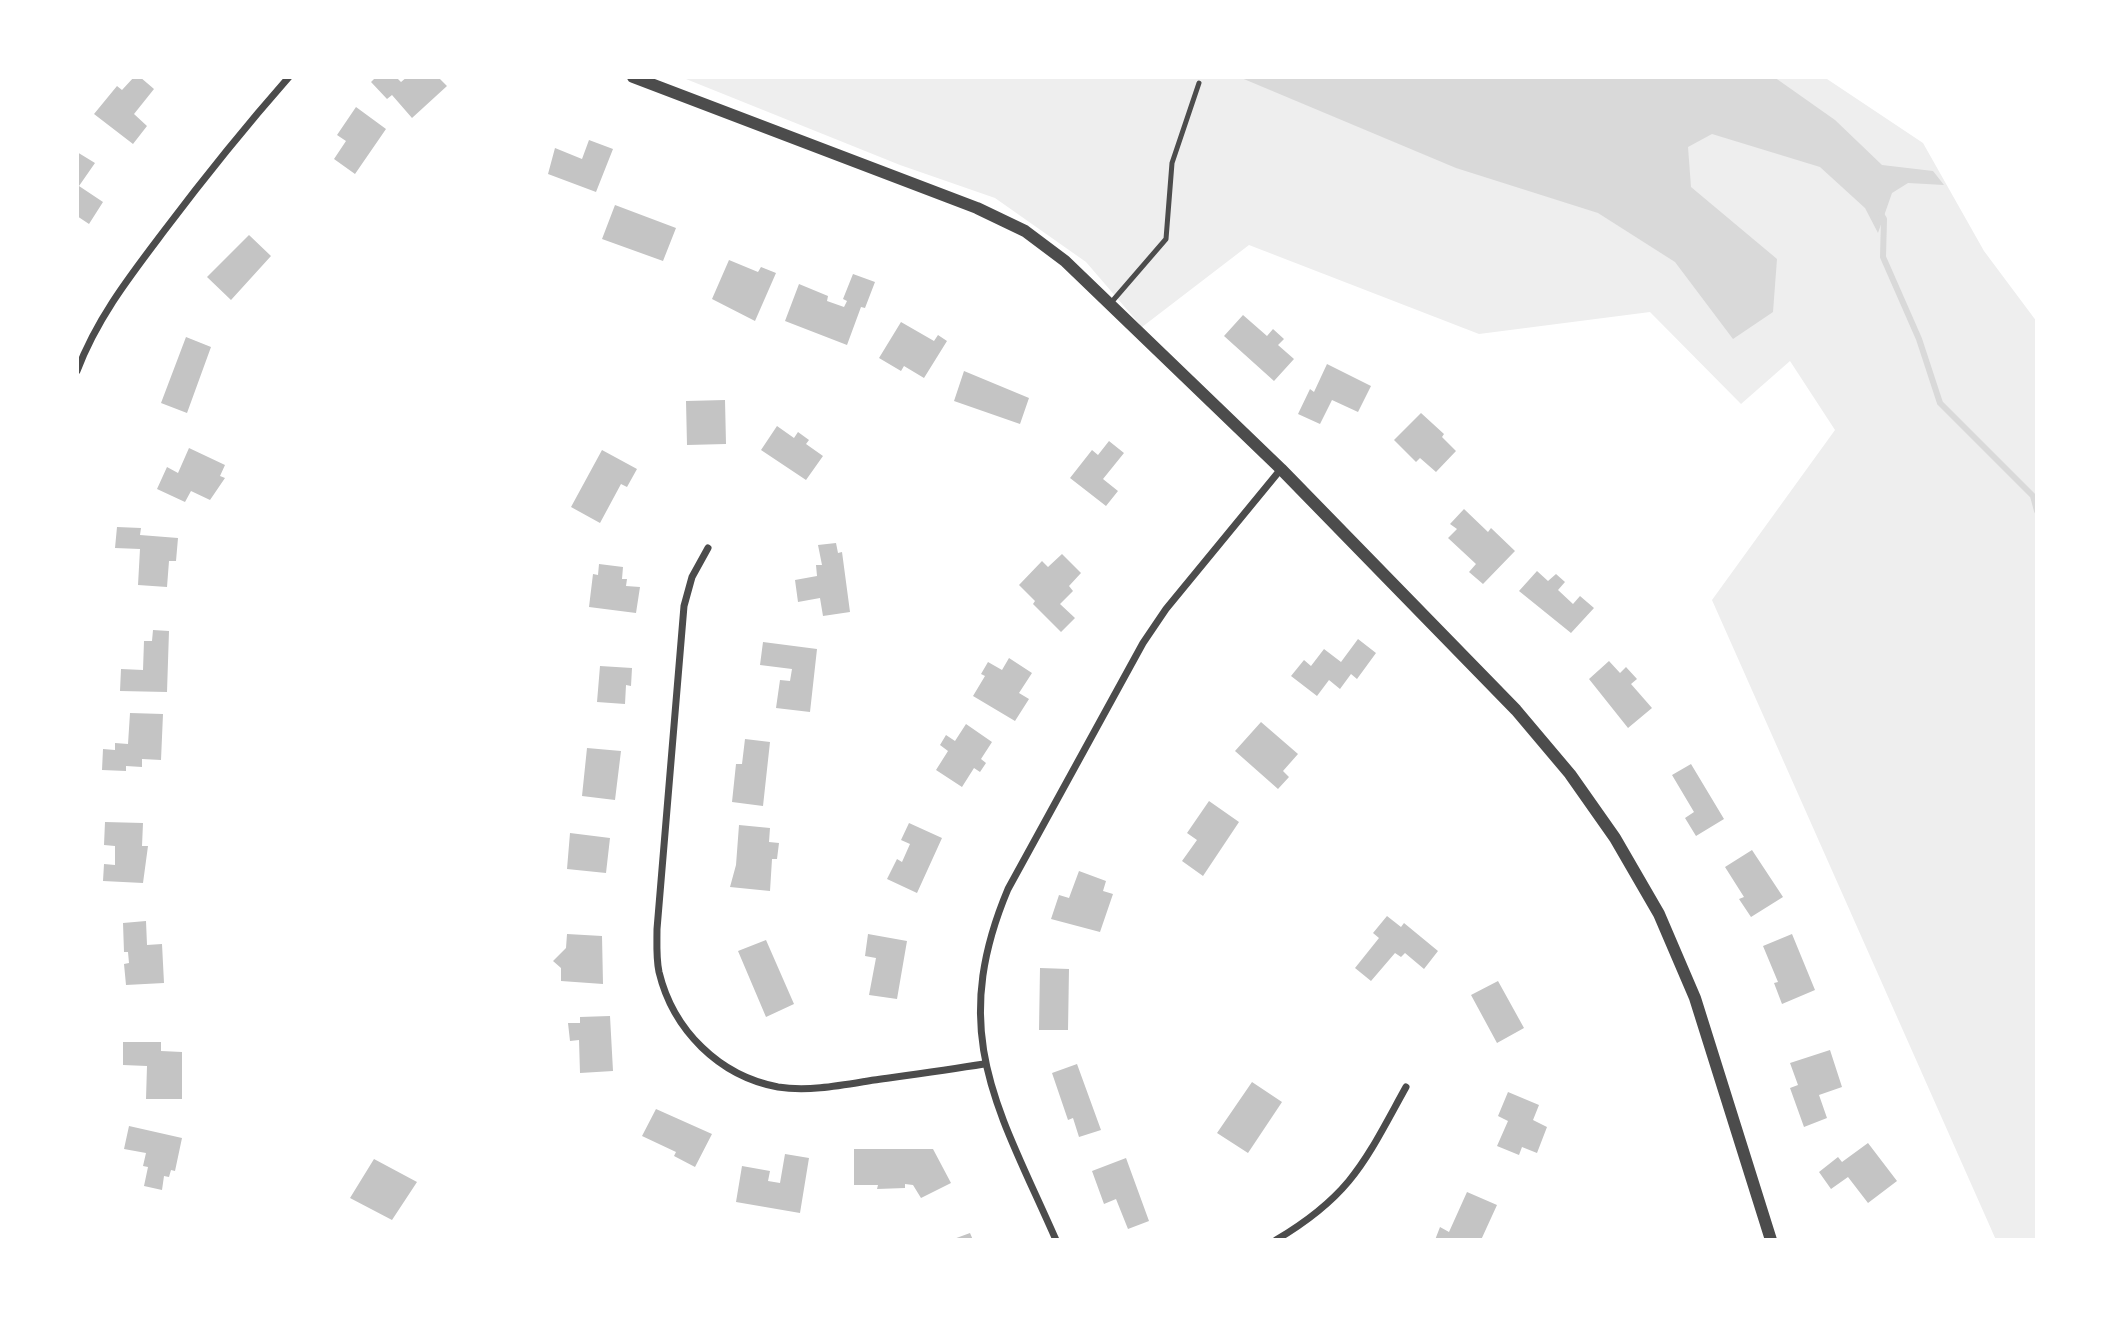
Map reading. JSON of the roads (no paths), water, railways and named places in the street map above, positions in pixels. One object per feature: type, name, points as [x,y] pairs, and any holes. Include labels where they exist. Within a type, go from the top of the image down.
[{"type":"street","points":[[77,371],[89,340],[111,300],[224,152],[289,77]]},
{"type":"street","points":[[633,77],[976,208],[1025,231],[1065,261],[1281,469],[1516,710],[1570,774],[1615,838],[1659,914],[1695,998],[1771,1240]]},
{"type":"street","points":[[1056,1240],[999,1110],[984,1064],[979,1019],[981,975],[990,931],[1008,889],[1166,608],[1281,469]]},
{"type":"street","points":[[708,548],[692,577],[684,606],[657,929],[659,970],[672,1009],[692,1038],[716,1061],[745,1077],[780,1087],[826,1088],[984,1064]]},
{"type":"street","points":[[1276,1240],[1311,1219],[1339,1196],[1362,1168],[1406,1087]]},
{"type":"lane","points":[[1109,305],[1166,239],[1172,163],[1199,83]]},
{"type":"waterway","points":[[1881,214],[1884,219],[1883,257],[1919,339],[1940,403],[2033,496],[2037,511]]}]
